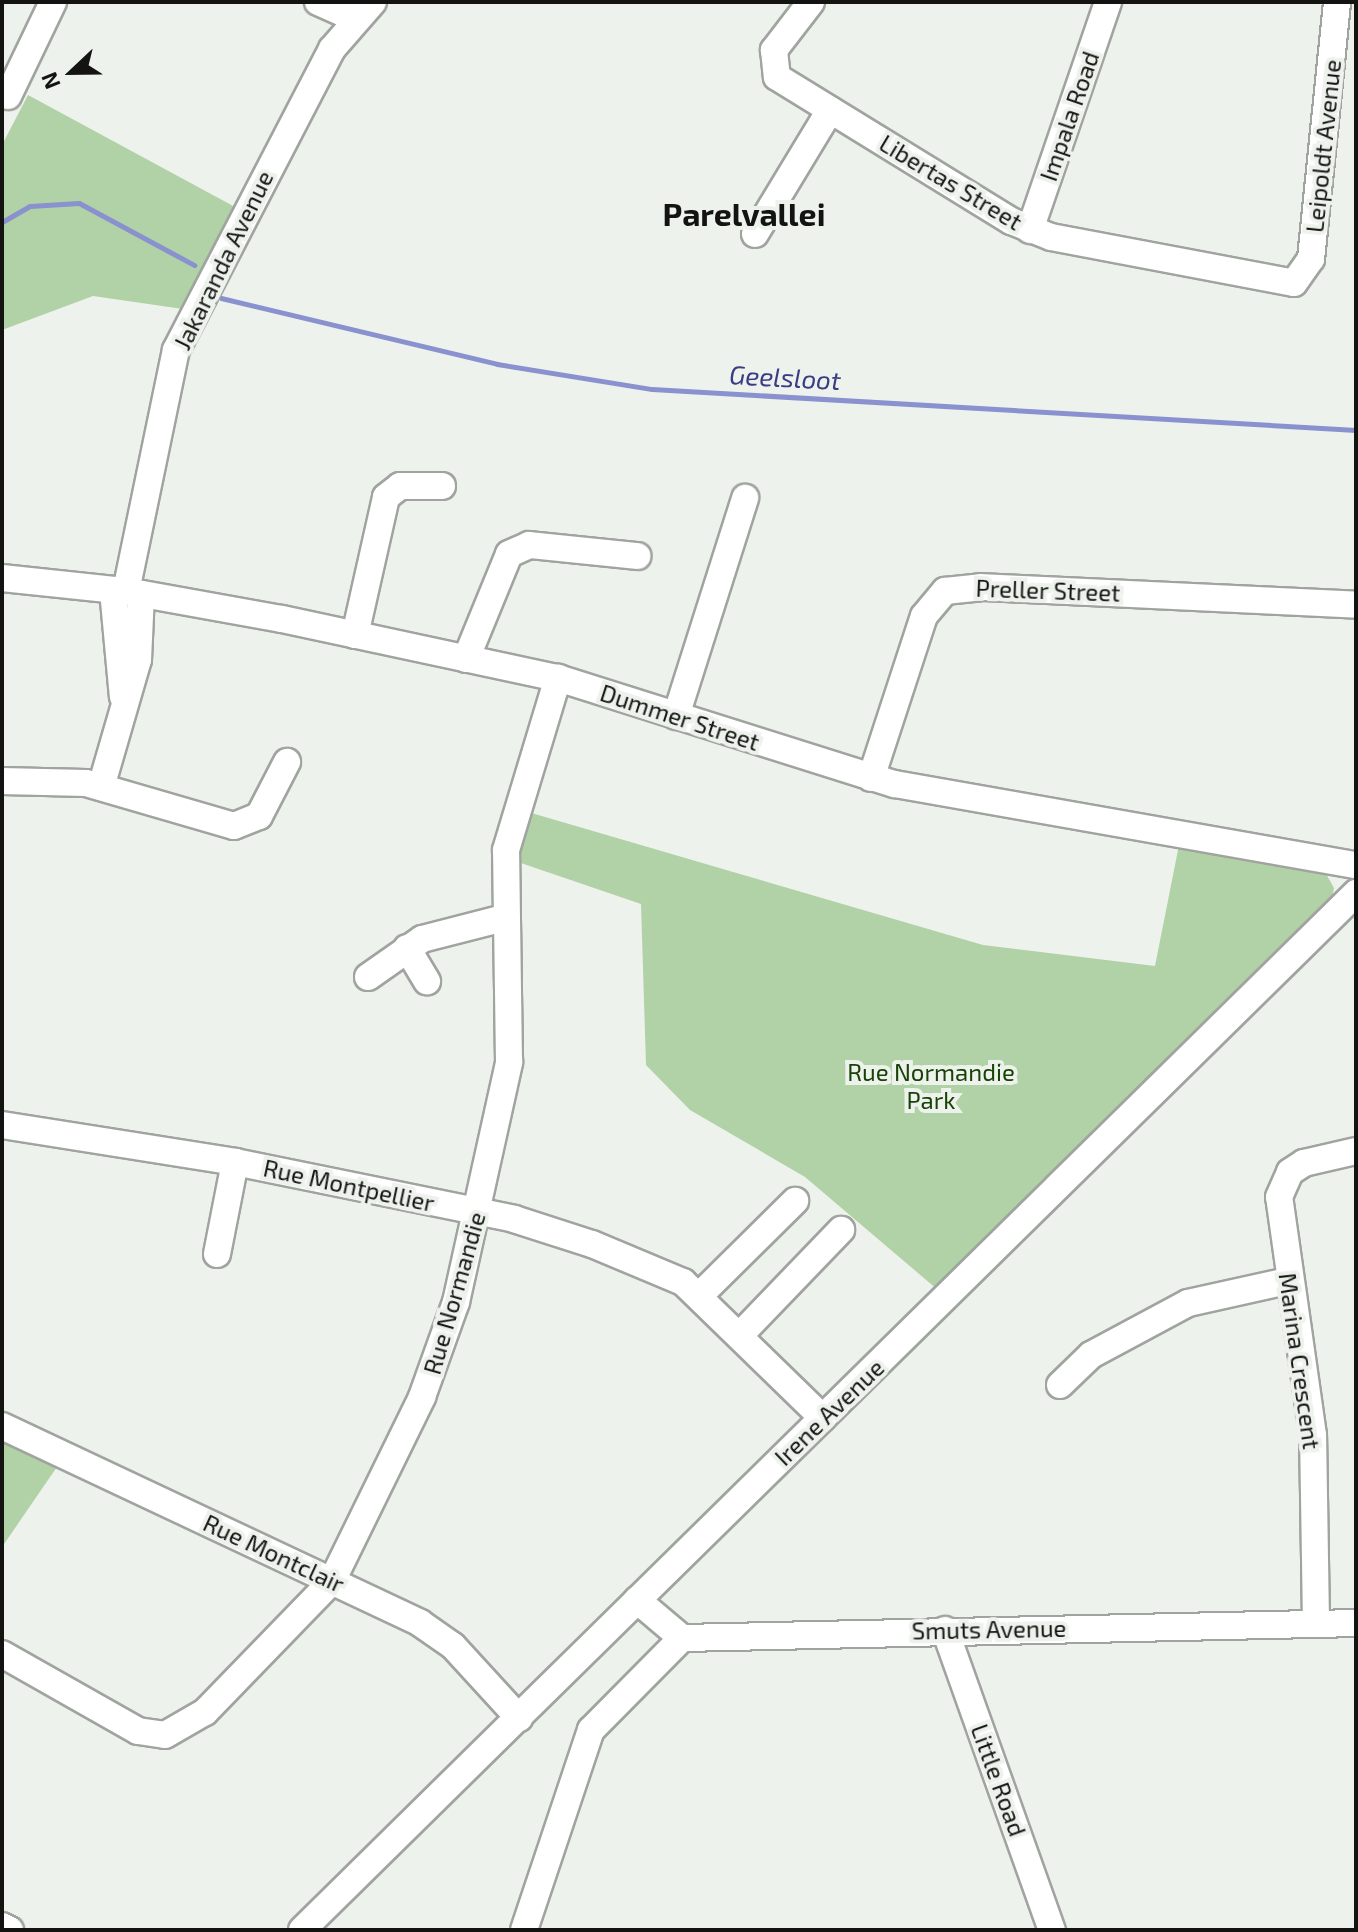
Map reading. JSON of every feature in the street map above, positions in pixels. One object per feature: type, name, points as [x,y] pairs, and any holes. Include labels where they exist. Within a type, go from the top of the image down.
[{"type":"street","points":[[8,96],[53,2]]},
{"type":"street","points":[[318,2],[363,10]]},
{"type":"street","name":"Libertas Street","points":[[811,2],[771,63],[777,77],[1030,230],[1294,283]]},
{"type":"street","name":"Impala Road","points":[[1030,230],[1108,2]]},
{"type":"street","name":"Leipoldt Avenue","points":[[1294,283],[1311,259],[1337,2]]},
{"type":"street","name":"Jakaranda Avenue","points":[[101,787],[124,700],[127,591],[176,350],[332,49],[363,10]]},
{"type":"street","points":[[755,234],[830,110]]},
{"type":"street","points":[[355,635],[386,497],[400,486],[442,486]]},
{"type":"street","points":[[676,716],[745,498]]},
{"type":"street","points":[[466,659],[509,554],[529,545],[637,556]]},
{"type":"street","name":"Dummer Street","points":[[2,578],[127,591],[558,678],[871,778],[1356,865]]},
{"type":"street","name":"Preller Street","points":[[871,778],[924,616],[945,591],[981,587],[1356,605]]},
{"type":"street","name":"Rue Normandie","points":[[2,1654],[138,1731],[165,1735],[205,1712],[332,1581],[434,1368],[477,1212],[509,1062],[504,918],[506,850],[558,678]]},
{"type":"street","points":[[2,781],[101,787],[244,825],[259,816],[287,762]]},
{"type":"street","name":"Irene Avenue","points":[[302,1930],[1356,893]]},
{"type":"street","points":[[368,977],[407,948],[439,932],[504,918]]},
{"type":"street","points":[[407,948],[427,981]]},
{"type":"street","name":"Rue Montpellier","points":[[2,1125],[235,1162],[477,1212],[592,1244],[667,1273],[700,1295],[823,1418]]},
{"type":"street","name":"Marina Crescent","points":[[1316,1623],[1313,1435],[1287,1281],[1282,1185],[1304,1163],[1356,1151]]},
{"type":"street","points":[[217,1254],[235,1162]]},
{"type":"street","points":[[700,1295],[795,1201]]},
{"type":"street","points":[[740,1335],[841,1230]]},
{"type":"street","points":[[1060,1385],[1091,1355],[1188,1303],[1287,1281]]},
{"type":"street","name":"Rue Montclair","points":[[2,1426],[436,1633],[519,1718]]},
{"type":"street","points":[[524,1930],[591,1730],[682,1638],[637,1600]]},
{"type":"street","name":"Smuts Avenue","points":[[682,1638],[1356,1623]]},
{"type":"street","name":"Little Road","points":[[945,1630],[1052,1930]]},
{"type":"street","points":[[2,1926],[10,1930]]},
{"type":"green space","points":[[28,95],[235,207],[183,309],[93,296],[2,330],[2,145]]},
{"type":"green space","name":"Rue Normandie Park","points":[[528,812],[983,945],[1155,966],[1179,845],[1325,872],[1334,888],[1332,898],[938,1290],[805,1177],[690,1110],[646,1065],[641,904],[512,860]]},
{"type":"green space","points":[[2,1437],[59,1464],[2,1547]]},
{"type":"waterway","name":"Geelsloot","points":[[2,222],[30,206],[79,203],[194,265]]},
{"type":"waterway","name":"Geelsloot","points":[[221,298],[497,364],[652,389],[1356,430]]},
{"type":"district","name":"Parelvallei","points":[[744,213]]}]
